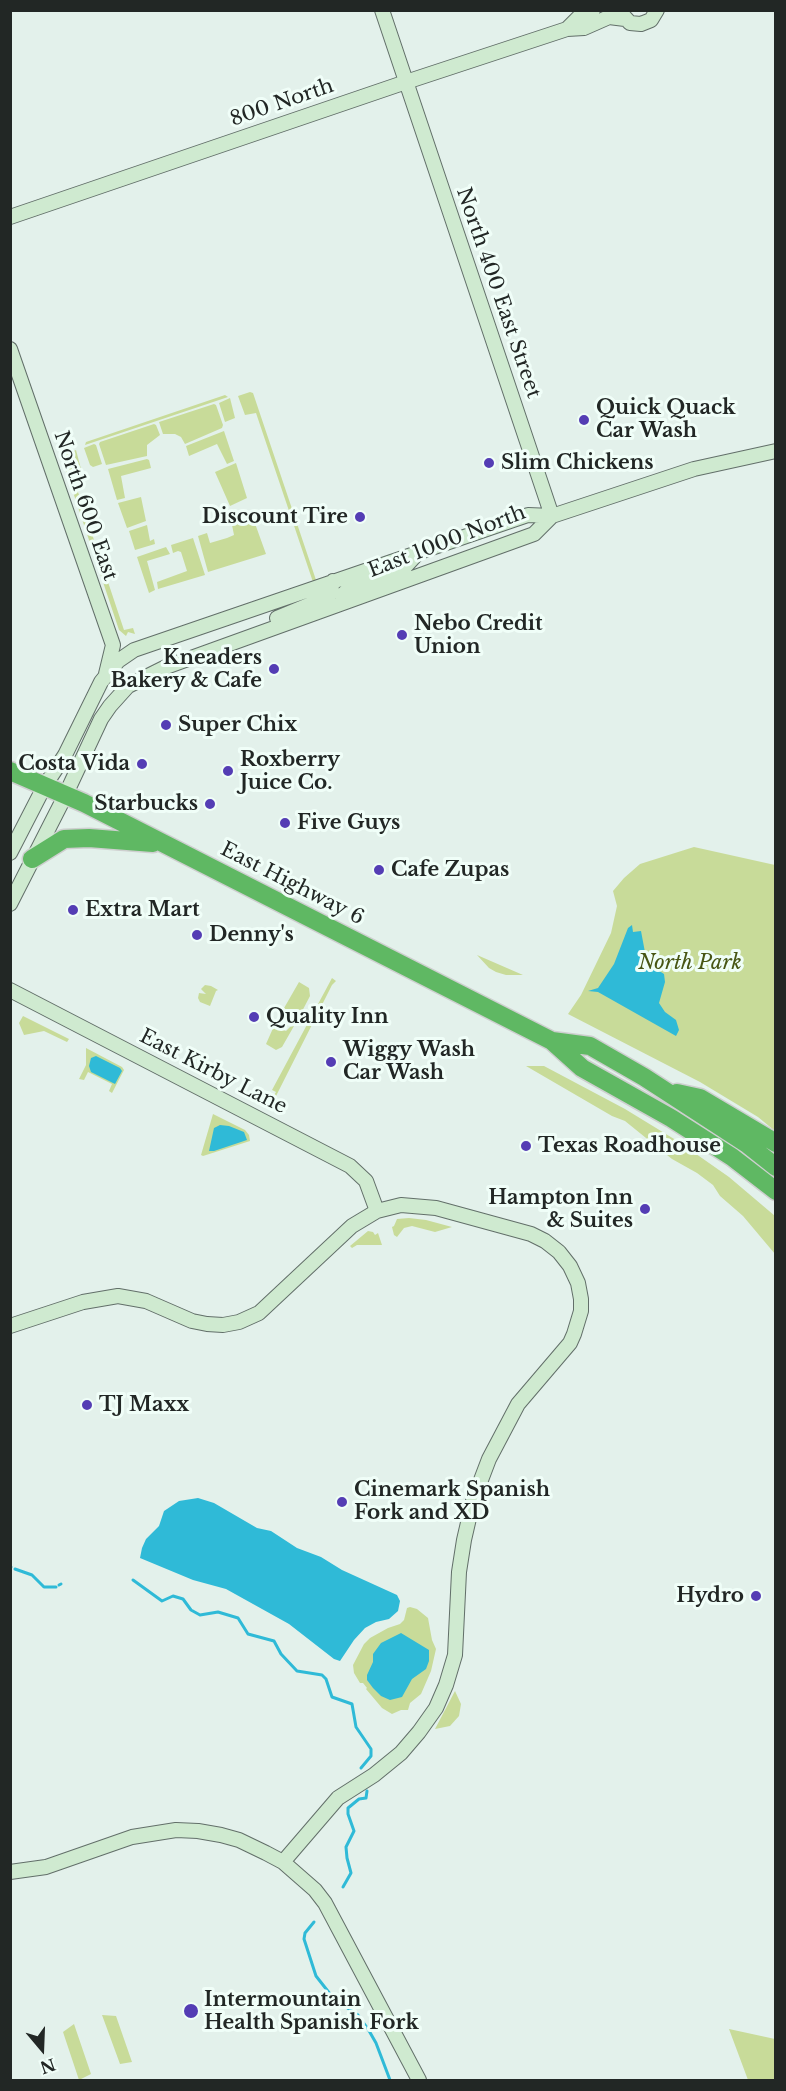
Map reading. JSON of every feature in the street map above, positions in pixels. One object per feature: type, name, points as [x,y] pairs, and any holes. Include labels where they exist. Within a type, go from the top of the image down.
[{"type":"highway","name":"East Highway 6","points":[[10,771],[79,801],[552,1041],[582,1068],[671,1118],[732,1157],[775,1191]]},
{"type":"highway","points":[[32,859],[64,839],[89,838],[161,844]]},
{"type":"highway","name":"East Highway 6","points":[[552,1041],[591,1047],[669,1092],[747,1144],[776,1167]]},
{"type":"highway","points":[[669,1092],[700,1098],[776,1143]]},
{"type":"street","name":"North 400 East Street","points":[[382,10],[552,516]]},
{"type":"street","name":"800 North","points":[[567,29],[579,17],[593,10]]},
{"type":"street","name":"800 North","points":[[10,217],[567,29],[584,28],[609,17],[622,15],[630,23],[641,24],[651,20],[659,12]]},
{"type":"street","name":"North 600 East","points":[[10,349],[113,645]]},
{"type":"street","points":[[552,516],[694,469],[776,451]]},
{"type":"street","name":"East 1000 North","points":[[10,853],[44,787],[65,755],[105,676],[134,650],[528,515],[552,516]]},
{"type":"street","name":"East 1000 North","points":[[10,904],[101,719],[128,686],[166,667],[534,534],[552,516]]},
{"type":"street","points":[[342,602],[344,594],[350,588],[404,568],[417,553]]},
{"type":"street","points":[[257,633],[265,625],[286,613],[328,597],[333,581]]},
{"type":"street","points":[[105,676],[113,645],[134,650]]},
{"type":"street","name":"East Kirby Lane","points":[[10,990],[350,1166],[366,1181],[377,1211]]},
{"type":"street","points":[[10,1326],[83,1302],[118,1296],[146,1301],[200,1322],[223,1325],[239,1322],[259,1313],[352,1226],[377,1211],[401,1205],[436,1208],[531,1234],[552,1246],[570,1266],[578,1283],[581,1311],[570,1343],[518,1404],[489,1459],[473,1501],[459,1572],[455,1654],[436,1708],[401,1753],[374,1775],[338,1798],[283,1862]]},
{"type":"street","points":[[10,1872],[46,1867],[132,1837],[176,1830],[198,1830],[239,1840],[283,1862],[315,1890],[325,1903],[419,2080]]},
{"type":"green space","points":[[253,393],[316,580],[313,582],[256,413],[245,415],[238,396]]},
{"type":"green space","points":[[225,395],[228,397],[85,445],[86,442]]},
{"type":"green space","points":[[230,398],[235,418],[225,422],[219,403]]},
{"type":"green space","points":[[214,404],[223,425],[222,428],[185,444],[181,437],[175,434],[163,434],[159,422]]},
{"type":"green space","points":[[154,424],[160,435],[147,445],[147,456],[106,465],[100,442]]},
{"type":"green space","points":[[224,431],[234,461],[227,464],[217,444],[189,456],[186,446]]},
{"type":"green space","points":[[94,444],[102,464],[93,467],[90,465],[84,448]]},
{"type":"green space","points":[[76,450],[81,469],[72,474],[124,630],[133,628],[135,634],[128,632],[126,636],[119,630],[61,456]]},
{"type":"green space","points":[[147,459],[151,468],[121,476],[125,498],[117,500],[108,469]]},
{"type":"green space","points":[[236,463],[247,498],[230,506],[215,472]]},
{"type":"green space","points":[[141,497],[146,521],[127,528],[118,503]]},
{"type":"green space","points":[[253,518],[266,554],[208,572],[198,536],[207,533],[210,543],[227,538],[234,535],[232,525]]},
{"type":"green space","points":[[147,525],[150,541],[154,539],[155,544],[135,550],[129,531]]},
{"type":"green space","points":[[193,538],[205,575],[158,589],[157,582],[187,571],[181,552],[173,553],[171,545]]},
{"type":"green space","points":[[166,547],[170,554],[147,561],[155,590],[149,593],[137,557]]},
{"type":"green space","name":"North Park","points":[[694,847],[775,865],[775,1131],[758,1117],[700,1082],[568,1014],[581,995],[611,933],[617,906],[613,891],[640,864]]},
{"type":"green space","points":[[477,955],[523,975],[506,975],[496,972]]},
{"type":"green space","points":[[332,978],[336,981],[274,1100],[269,1101],[257,1093],[261,1092],[273,1097],[276,1092],[272,1090]]},
{"type":"green space","points":[[299,982],[309,988],[310,996],[297,1021],[294,1015],[288,1018],[286,1022],[288,1026],[285,1028],[276,1022]]},
{"type":"green space","points":[[205,985],[218,990],[210,1006],[200,1002],[198,998],[199,993],[206,994],[201,989]]},
{"type":"green space","points":[[23,1016],[69,1039],[67,1042],[44,1031],[24,1035],[19,1023]]},
{"type":"green space","points":[[274,1026],[286,1031],[294,1026],[282,1047],[276,1050],[266,1044]]},
{"type":"green space","points":[[86,1048],[124,1070],[112,1093],[109,1091],[112,1084],[88,1072],[84,1080],[79,1079],[86,1065]]},
{"type":"green space","points":[[526,1066],[544,1066],[625,1109],[679,1142],[729,1177],[775,1216],[775,1254],[743,1216],[720,1196],[713,1185],[672,1159],[625,1121],[612,1116]]},
{"type":"green space","points":[[213,1114],[245,1130],[250,1141],[201,1155]]},
{"type":"green space","points":[[409,1218],[452,1227],[435,1232],[412,1226],[404,1228],[397,1237],[394,1235],[392,1227],[397,1219]]},
{"type":"green space","points":[[368,1231],[375,1235],[378,1233],[382,1245],[357,1245],[352,1248],[350,1246]]},
{"type":"green space","points":[[407,1608],[417,1609],[428,1618],[436,1649],[431,1671],[421,1694],[410,1703],[408,1710],[392,1714],[382,1708],[363,1683],[360,1683],[354,1673],[353,1665],[364,1644],[388,1628],[400,1624],[404,1620]]},
{"type":"green space","points":[[455,1691],[461,1704],[459,1716],[450,1726],[435,1729]]},
{"type":"green space","points":[[102,2015],[116,2016],[132,2062],[120,2064]]},
{"type":"green space","points":[[74,2024],[91,2074],[79,2080],[63,2032]]},
{"type":"green space","points":[[729,2029],[775,2039],[775,2080],[748,2080]]},
{"type":"water","points":[[632,925],[633,932],[641,931],[647,963],[664,974],[665,982],[659,1003],[665,1012],[676,1020],[679,1030],[676,1036],[598,992],[588,991],[598,988],[614,964],[628,928]]},
{"type":"water","points":[[96,1056],[120,1068],[122,1071],[115,1084],[91,1072],[89,1066],[91,1058]]},
{"type":"water","points":[[220,1125],[244,1132],[247,1140],[209,1151],[214,1128]]},
{"type":"water","points":[[198,1498],[214,1503],[257,1528],[271,1531],[297,1548],[321,1557],[342,1570],[397,1595],[400,1601],[398,1611],[389,1619],[365,1628],[340,1661],[334,1659],[289,1624],[226,1589],[193,1580],[140,1558],[146,1539],[159,1526],[164,1511],[179,1501]]},
{"type":"water","points":[[401,1633],[429,1650],[429,1661],[426,1669],[412,1679],[402,1697],[390,1700],[381,1696],[373,1688],[367,1680],[367,1675],[373,1662],[373,1654],[381,1643]]},
{"type":"waterway","points":[[15,1569],[32,1575],[44,1587],[56,1587]]},
{"type":"waterway","points":[[133,1580],[162,1601],[173,1596],[183,1599],[191,1610],[200,1615],[218,1612],[238,1618],[248,1634],[274,1641],[281,1654],[297,1671],[322,1675],[326,1679],[332,1697],[352,1704],[356,1727],[371,1749],[371,1756],[361,1768]]},
{"type":"waterway","points":[[343,1887],[351,1873],[346,1847],[354,1831],[348,1808],[359,1799],[366,1798],[367,1791]]},
{"type":"waterway","points":[[314,1922],[305,1933],[304,1939],[316,1976],[334,1999],[358,2015],[368,2029],[376,2043],[390,2080]]},
{"type":"place","name":"Quick Quack Car Wash","points":[[584,420]]},
{"type":"place","name":"Slim Chickens","points":[[489,463]]},
{"type":"place","name":"Discount Tire","points":[[360,517]]},
{"type":"place","name":"Nebo Credit Union","points":[[402,635]]},
{"type":"place","name":"Kneaders Bakery & Cafe","points":[[274,669]]},
{"type":"place","name":"Super Chix","points":[[166,725]]},
{"type":"place","name":"Costa Vida","points":[[142,764]]},
{"type":"place","name":"Roxberry Juice Co.","points":[[228,771]]},
{"type":"place","name":"Starbucks","points":[[210,804]]},
{"type":"place","name":"Five Guys","points":[[285,823]]},
{"type":"place","name":"Cafe Zupas","points":[[379,870]]},
{"type":"place","name":"Extra Mart","points":[[73,910]]},
{"type":"place","name":"Denny's","points":[[197,935]]},
{"type":"place","name":"Quality Inn","points":[[254,1017]]},
{"type":"place","name":"Wiggy Wash Car Wash","points":[[331,1062]]},
{"type":"place","name":"Texas Roadhouse","points":[[526,1146]]},
{"type":"place","name":"Hampton Inn & Suites","points":[[645,1209]]},
{"type":"place","name":"TJ Maxx","points":[[87,1405]]},
{"type":"place","name":"Cinemark Spanish Fork and XD","points":[[342,1502]]},
{"type":"place","name":"Hydro","points":[[756,1596]]},
{"type":"place","name":"Intermountain Health Spanish Fork","points":[[191,2011]]}]
